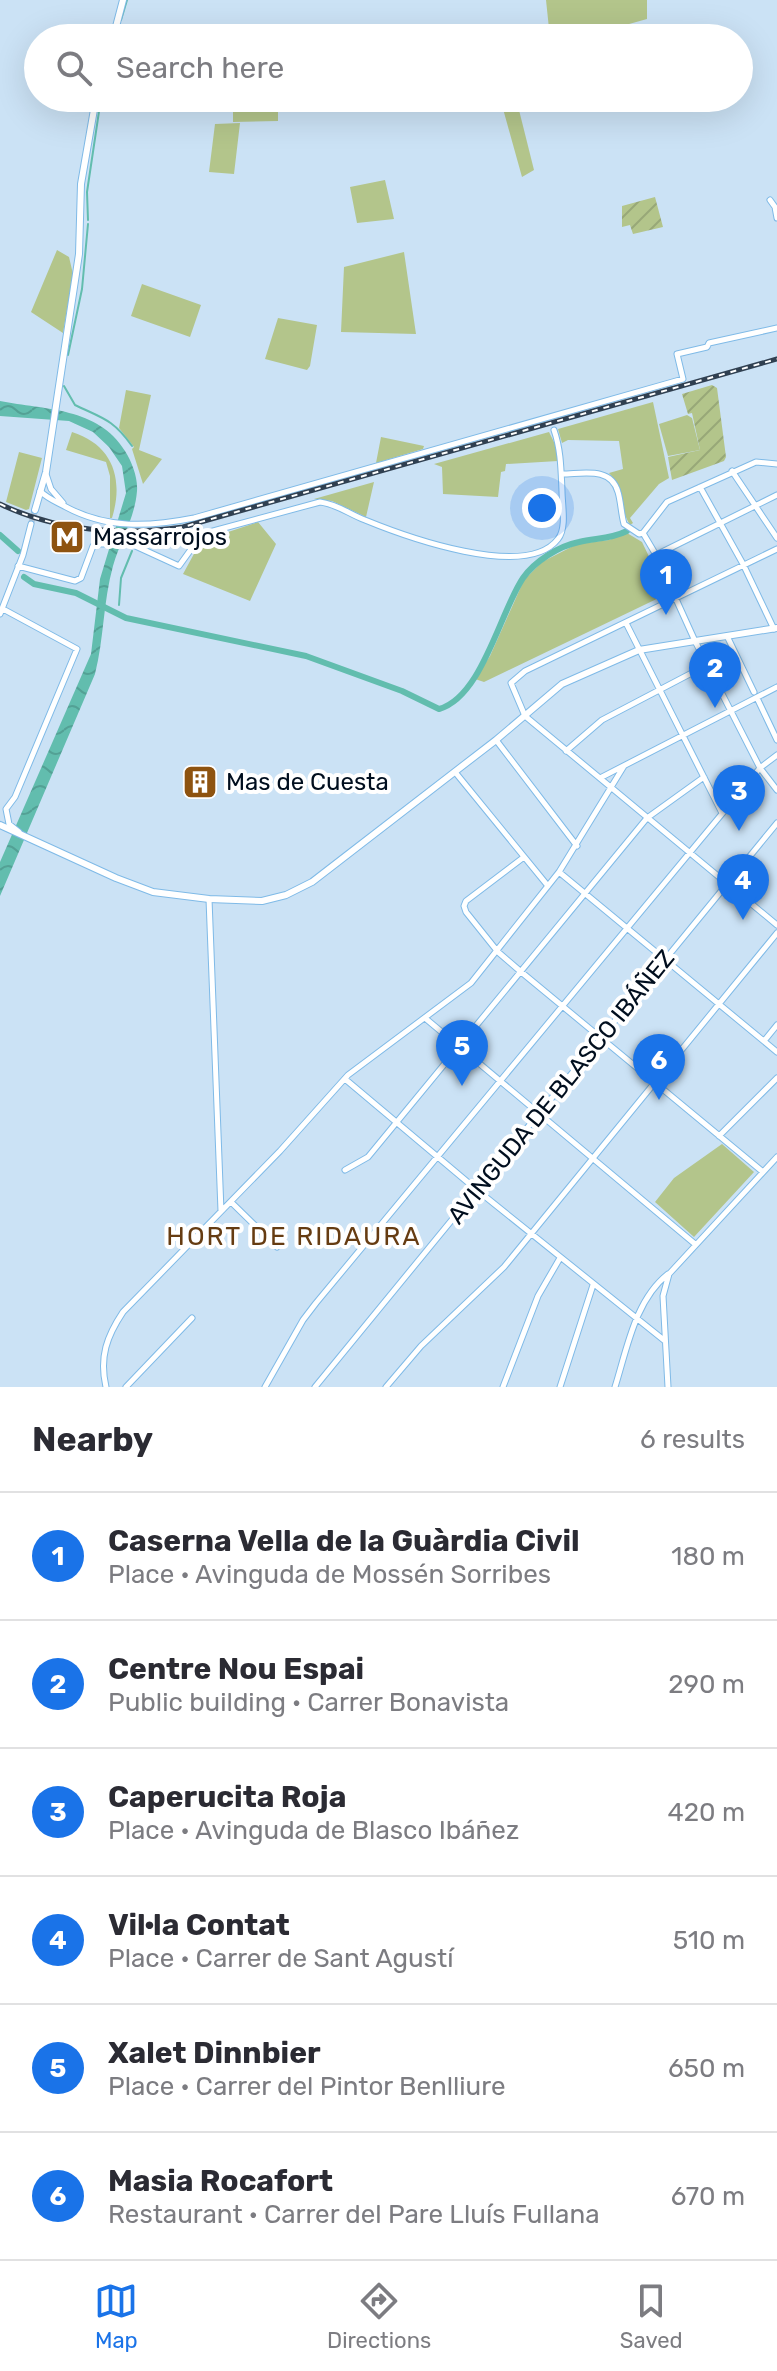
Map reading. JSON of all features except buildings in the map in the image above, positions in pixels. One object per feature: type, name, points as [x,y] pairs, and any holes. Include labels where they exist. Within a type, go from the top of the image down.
[{"type":"street","points":[[117,24],[123,0]]},
{"type":"street","points":[[35,509],[46,472],[57,405],[79,254],[81,184],[94,112]]},
{"type":"street","points":[[770,200],[777,218]]},
{"type":"street","points":[[40,491],[49,499],[90,519],[124,525],[201,516],[683,379],[677,354],[699,350],[709,343],[777,328]]},
{"type":"street","points":[[18,566],[75,581],[81,578],[93,546],[126,543],[179,566],[202,534],[320,502],[336,505],[365,520],[439,547],[488,555],[532,554],[547,548],[560,536],[562,474],[554,430]]},
{"type":"street","points":[[643,533],[667,502],[756,462],[777,464]]},
{"type":"street","points":[[732,471],[777,538]]},
{"type":"street","points":[[46,472],[52,491],[70,508]]},
{"type":"street","points":[[562,474],[600,473],[607,476],[615,483],[624,524],[639,534],[643,533]]},
{"type":"street","points":[[31,524],[1,612],[77,649],[15,797],[7,807],[4,826],[153,892],[262,901],[286,895],[312,882],[496,740],[562,684],[639,650],[776,629],[700,487]]},
{"type":"street","points":[[40,491],[52,491]]},
{"type":"street","points":[[656,555],[777,495]]},
{"type":"street","points":[[35,509],[49,499]]},
{"type":"street","points":[[643,533],[760,768],[777,790]]},
{"type":"street","points":[[777,549],[518,676],[511,683],[525,716],[777,925]]},
{"type":"street","points":[[626,623],[722,813]]},
{"type":"street","points":[[727,636],[777,740]]},
{"type":"street","points":[[566,751],[602,720],[707,665]]},
{"type":"street","points":[[599,778],[731,711],[755,695],[777,687]]},
{"type":"street","points":[[496,740],[577,846]]},
{"type":"street","points":[[265,1387],[303,1320],[689,852],[760,768],[777,755]]},
{"type":"street","points":[[106,1387],[103,1357],[108,1334],[123,1312],[345,1079],[471,983],[559,872],[624,766]]},
{"type":"street","points":[[455,772],[548,886]]},
{"type":"street","points":[[345,1170],[368,1157],[647,818],[704,777]]},
{"type":"street","name":"AVINGUDA DE BLASCO IBÁÑEZ","points":[[315,1387],[777,823]]},
{"type":"street","points":[[524,857],[464,906],[498,952],[763,1172]]},
{"type":"street","points":[[559,872],[777,1052]]},
{"type":"street","points":[[209,899],[221,1212]]},
{"type":"street","points":[[387,1387],[421,1346],[504,1267],[777,933]]},
{"type":"street","points":[[425,1018],[695,1244]]},
{"type":"street","points":[[764,1041],[777,1025]]},
{"type":"street","points":[[719,1136],[777,1078]]},
{"type":"street","points":[[345,1079],[476,1190],[665,1341]]},
{"type":"street","points":[[615,1387],[637,1320],[651,1292],[777,1157]]},
{"type":"street","points":[[231,1202],[277,1247]]},
{"type":"street","points":[[503,1387],[538,1296],[560,1258]]},
{"type":"street","points":[[668,1387],[663,1290],[669,1274]]},
{"type":"street","points":[[560,1387],[593,1285]]},
{"type":"street","points":[[126,1387],[192,1318]]},
{"type":"shaded area","points":[[546,0],[647,0],[647,19],[629,24],[549,24]]},
{"type":"shaded area","points":[[233,112],[278,112],[278,121],[233,122]]},
{"type":"shaded area","points":[[504,112],[520,112],[534,170],[522,177]]},
{"type":"shaded area","points":[[240,123],[234,174],[209,172],[215,124]]},
{"type":"shaded area","points":[[385,180],[394,219],[357,223],[350,187]]},
{"type":"shaded area","points":[[655,197],[663,227],[633,234],[630,225],[622,227],[622,206]]},
{"type":"shaded area","points":[[57,250],[69,257],[73,274],[63,333],[31,312]]},
{"type":"shaded area","points":[[404,252],[416,334],[341,332],[344,267]]},
{"type":"shaded area","points":[[142,284],[201,305],[190,337],[131,316]]},
{"type":"shaded area","points":[[278,318],[317,325],[307,370],[265,359]]},
{"type":"shaded area","points":[[712,385],[717,388],[726,457],[724,461],[672,480],[668,457],[700,450],[692,413],[688,414],[682,394]]},
{"type":"shaded area","points":[[126,390],[151,395],[139,450],[162,459],[143,484],[132,449],[134,447],[119,428]]},
{"type":"shaded area","points":[[653,402],[669,478],[659,484],[630,518],[633,523],[630,525],[617,485],[609,473],[623,469],[619,441],[568,440],[562,443],[558,429]]},
{"type":"shaded area","points":[[687,415],[692,418],[700,450],[668,456],[659,424]]},
{"type":"shaded area","points":[[72,432],[97,445],[112,465],[117,490],[112,518],[110,476],[106,462],[66,450]]},
{"type":"shaded area","points":[[549,432],[556,446],[558,461],[506,464],[505,471],[501,472],[498,497],[443,494],[442,467],[434,464]]},
{"type":"shaded area","points":[[381,437],[424,446],[423,449],[376,463]]},
{"type":"shaded area","points":[[19,452],[42,458],[29,509],[26,510],[6,502]]},
{"type":"shaded area","points":[[374,482],[366,517],[332,501],[314,499]]},
{"type":"shaded area","points":[[258,522],[276,544],[250,601],[183,574],[201,541]]},
{"type":"shaded area","points":[[627,533],[642,542],[667,594],[484,682],[475,679],[490,656],[524,580],[542,562],[577,544],[609,540]]},
{"type":"shaded area","points":[[722,1144],[754,1172],[694,1237],[655,1202],[674,1178]]},
{"type":"water","points":[[0,401],[69,413],[100,426],[125,451],[137,486],[136,501],[110,580],[95,674],[0,896],[0,862],[91,654],[100,579],[126,493],[122,466],[109,447],[93,432],[69,421],[0,416]]},
{"type":"waterway","points":[[121,20],[127,0]]},
{"type":"waterway","points":[[88,220],[87,192],[99,112]]},
{"type":"waterway","points":[[68,355],[82,289],[88,224]]},
{"type":"waterway","points":[[64,386],[75,405],[113,425],[132,446]]},
{"type":"waterway","points":[[24,577],[34,584],[76,593],[126,618],[306,656],[402,691],[439,709],[454,701],[467,688],[523,578],[534,566],[564,547],[627,531]]},
{"type":"waterway","points":[[0,535],[18,551]]},
{"type":"waterway","points":[[119,605],[121,578],[132,551]]},
{"type":"tunnel","points":[[31,524],[35,510]]},
{"type":"railway","points":[[0,504],[66,526],[113,531],[183,527],[777,359]]},
{"type":"place","name":"Massarrojos","points":[[67,537]]},
{"type":"place","name":"Caserna Vella de la Guàrdia Civil","points":[[666,615]]},
{"type":"place","name":"Centre Nou Espai","points":[[715,708]]},
{"type":"place","name":"Mas de Cuesta","points":[[200,782]]},
{"type":"place","name":"Caperucita Roja","points":[[739,831]]},
{"type":"place","name":"Vil·la Contat","points":[[743,920]]},
{"type":"place","name":"Xalet Dinnbier","points":[[462,1086]]},
{"type":"place","name":"Masia Rocafort","points":[[659,1100]]},
{"type":"district","name":"HORT DE RIDAURA","points":[[294,1236]]}]
